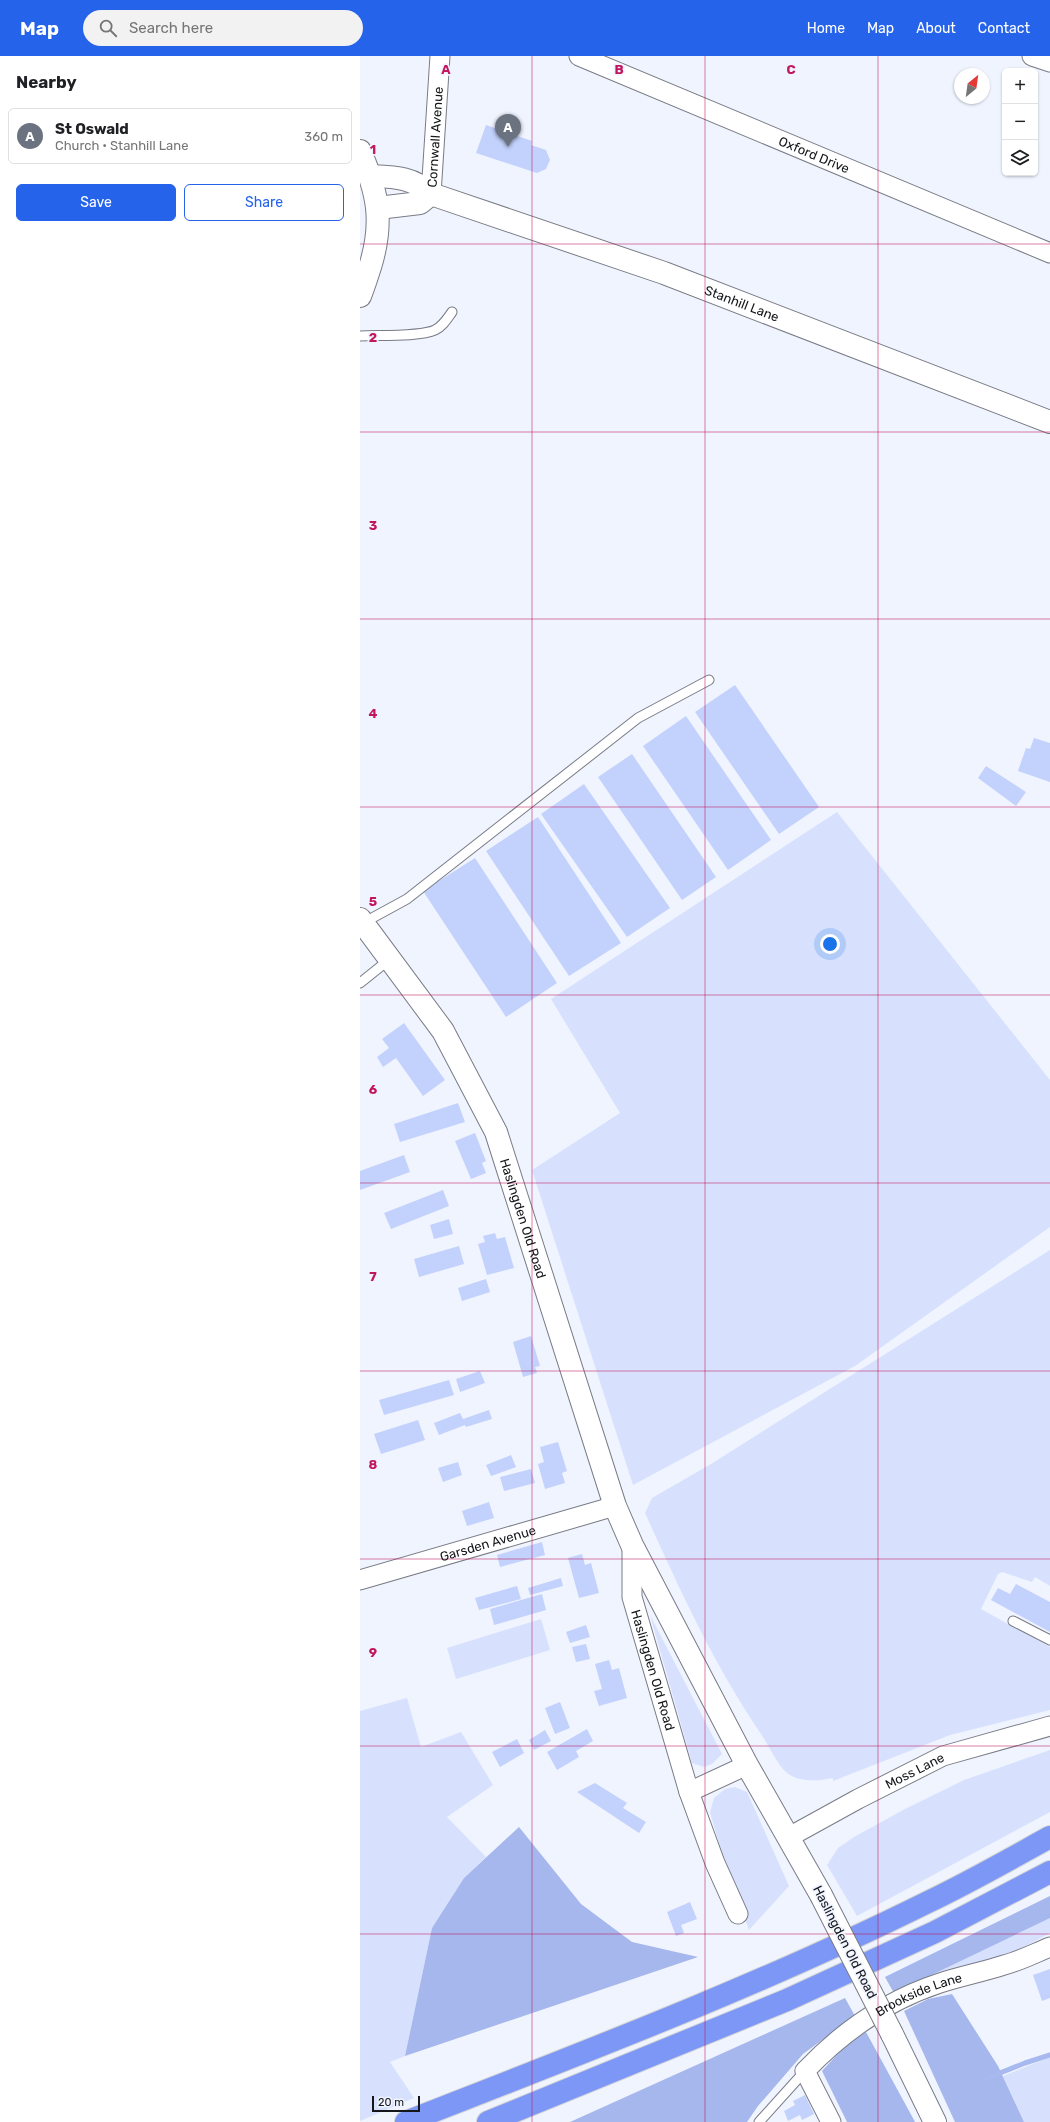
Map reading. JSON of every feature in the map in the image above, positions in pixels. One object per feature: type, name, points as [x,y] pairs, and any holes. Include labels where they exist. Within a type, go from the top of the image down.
[{"type":"highway","points":[[406,2122],[639,2030],[814,1956],[929,1902],[1050,1837]]},
{"type":"highway","points":[[488,2122],[787,2000],[935,1932],[1050,1872]]},
{"type":"main road","points":[[360,151],[371,176],[378,208],[378,239],[360,296]]},
{"type":"main road","name":"Stanhill Lane","points":[[371,176],[408,180],[420,184],[431,194],[664,273],[1050,422]]},
{"type":"main road","points":[[378,208],[420,203],[431,194]]},
{"type":"main road","name":"Haslingden Old Road","points":[[362,921],[443,1031],[496,1132],[615,1506],[632,1545],[747,1765],[821,1895],[935,2122]]},
{"type":"street","name":"Cornwall Avenue","points":[[431,194],[440,56]]},
{"type":"street","name":"Oxford Drive","points":[[579,56],[1050,253]]},
{"type":"street","points":[[1032,56],[1050,62]]},
{"type":"street","name":"Garsden Avenue","points":[[360,1580],[615,1506]]},
{"type":"street","name":"Haslingden Old Road","points":[[632,1545],[632,1597],[689,1792],[715,1863],[738,1914]]},
{"type":"street","name":"Moss Lane","points":[[789,1837],[858,1799],[944,1756],[1050,1726]]},
{"type":"street","points":[[689,1792],[747,1765]]},
{"type":"street","name":"Brookside Lane","points":[[805,2071],[833,2042],[850,2029],[896,2002],[939,1984],[1005,1965],[1050,1948]]},
{"type":"street","points":[[805,2071],[831,2122]]},
{"type":"lane","points":[[360,336],[435,330],[443,325],[452,312]]},
{"type":"lane","points":[[362,921],[407,899],[638,718],[709,680]]},
{"type":"lane","points":[[360,983],[390,959]]},
{"type":"lane","points":[[1013,1621],[1050,1640]]},
{"type":"lane","points":[[760,2122],[805,2071]]},
{"type":"shaded area","points":[[837,812],[1050,1080],[1050,1227],[855,1366],[633,1485],[532,1170],[620,1113],[551,999]]},
{"type":"shaded area","points":[[1050,1250],[1050,1586],[1035,1577],[1032,1582],[1002,1572],[998,1574],[981,1609],[1050,1647],[1050,1710],[950,1735],[833,1781],[833,1778],[821,1780],[802,1780],[791,1776],[779,1764],[744,1708],[698,1626],[645,1513],[652,1498],[711,1464]]},
{"type":"shaded area","points":[[650,1615],[722,1754],[712,1764],[704,1767],[692,1763]]},
{"type":"shaded area","points":[[541,1619],[550,1650],[456,1679],[447,1648]]},
{"type":"shaded area","points":[[407,1698],[421,1747],[461,1732],[493,1785],[447,1817],[486,1857],[464,1878],[432,1928],[405,2056],[390,2062],[414,2098],[360,2121],[360,1711]]},
{"type":"shaded area","points":[[1050,1750],[1050,1812],[857,1916],[827,1865],[838,1848],[854,1837],[905,1809],[964,1780]]},
{"type":"shaded area","points":[[735,1787],[747,1792],[789,1886],[749,1930],[724,1861],[710,1812],[714,1798],[725,1789]]},
{"type":"shaded area","points":[[519,1827],[581,1904],[632,1942],[698,1957],[405,2056],[432,1928],[464,1878]]},
{"type":"shaded area","points":[[1050,1896],[1050,1933],[1011,1954],[927,1978],[894,1993],[885,1977]]},
{"type":"shaded area","points":[[1050,1896],[1050,1918],[894,1993],[885,1977]]},
{"type":"shaded area","points":[[952,1994],[998,2066],[1024,2122],[955,2122],[904,2011],[928,1999]]},
{"type":"shaded area","points":[[845,1998],[855,2016],[803,2054],[758,2106],[747,2122],[570,2122]]},
{"type":"shaded area","points":[[866,2032],[915,2122],[847,2122],[822,2071],[845,2046]]},
{"type":"shaded area","points":[[1050,2057],[1050,2122],[1024,2122],[1003,2076]]},
{"type":"building","points":[[486,125],[532,141],[531,145],[546,150],[550,160],[546,169],[537,173],[476,153]]},
{"type":"building","points":[[735,685],[819,807],[779,834],[695,712]]},
{"type":"building","points":[[686,716],[771,840],[728,870],[643,746]]},
{"type":"building","points":[[1034,738],[1050,743],[1050,782],[1018,771],[1026,748],[1030,749]]},
{"type":"building","points":[[632,754],[716,877],[682,900],[598,777]]},
{"type":"building","points":[[986,766],[1026,792],[1016,806],[978,778]]},
{"type":"building","points":[[584,784],[670,908],[627,937],[541,814]]},
{"type":"building","points":[[538,817],[621,943],[569,976],[486,851]]},
{"type":"building","points":[[475,858],[557,983],[506,1017],[423,891]]},
{"type":"building","points":[[404,1023],[445,1080],[423,1096],[396,1058],[383,1067],[377,1057],[389,1048],[382,1039]]},
{"type":"building","points":[[458,1103],[465,1122],[400,1142],[394,1124]]},
{"type":"building","points":[[475,1133],[486,1161],[482,1163],[486,1173],[471,1179],[455,1141]]},
{"type":"building","points":[[404,1155],[410,1172],[360,1190],[360,1171]]},
{"type":"building","points":[[443,1190],[449,1206],[391,1229],[384,1213]]},
{"type":"building","points":[[449,1219],[453,1234],[434,1239],[430,1225]]},
{"type":"building","points":[[495,1233],[497,1239],[505,1237],[514,1268],[487,1275],[478,1244],[485,1242],[483,1236]]},
{"type":"building","points":[[459,1246],[464,1264],[419,1277],[414,1259]]},
{"type":"building","points":[[486,1279],[490,1292],[462,1301],[458,1288]]},
{"type":"building","points":[[531,1336],[540,1366],[535,1367],[537,1373],[523,1377],[513,1342]]},
{"type":"building","points":[[480,1371],[485,1383],[460,1392],[456,1379]]},
{"type":"building","points":[[449,1380],[454,1395],[384,1415],[379,1400]]},
{"type":"building","points":[[489,1410],[492,1419],[466,1427],[465,1425],[439,1435],[434,1423],[460,1413],[463,1419]]},
{"type":"building","points":[[418,1420],[425,1440],[381,1454],[374,1434]]},
{"type":"building","points":[[558,1442],[567,1471],[562,1473],[565,1483],[545,1489],[538,1464],[544,1462],[540,1447]]},
{"type":"building","points":[[511,1455],[516,1467],[491,1476],[486,1465]]},
{"type":"building","points":[[458,1462],[462,1475],[443,1482],[438,1468]]},
{"type":"building","points":[[531,1469],[535,1483],[504,1491],[500,1477]]},
{"type":"building","points":[[489,1502],[494,1518],[467,1526],[462,1511]]},
{"type":"building","points":[[542,1542],[545,1555],[500,1567],[497,1555]]},
{"type":"building","points":[[582,1554],[585,1565],[591,1563],[599,1593],[579,1598],[568,1558]]},
{"type":"building","points":[[561,1578],[563,1586],[530,1595],[528,1588]]},
{"type":"building","points":[[1016,1584],[1050,1602],[1050,1632],[991,1600],[998,1588],[1010,1594]]},
{"type":"building","points":[[517,1586],[521,1599],[479,1610],[475,1598]]},
{"type":"building","points":[[542,1594],[546,1610],[494,1625],[490,1609]]},
{"type":"building","points":[[586,1625],[590,1637],[570,1643],[566,1632]]},
{"type":"building","points":[[586,1644],[590,1659],[576,1662],[572,1647]]},
{"type":"building","points":[[609,1660],[612,1670],[619,1668],[627,1698],[599,1706],[594,1691],[602,1689],[595,1664]]},
{"type":"building","points":[[560,1702],[570,1728],[555,1734],[545,1708]]},
{"type":"building","points":[[587,1729],[593,1741],[576,1751],[579,1757],[557,1770],[547,1752]]},
{"type":"building","points":[[545,1730],[551,1741],[534,1750],[529,1740]]},
{"type":"building","points":[[517,1739],[524,1753],[500,1767],[492,1752]]},
{"type":"building","points":[[595,1783],[627,1803],[623,1808],[646,1822],[639,1833],[577,1792]]},
{"type":"building","points":[[690,1902],[697,1919],[681,1925],[684,1933],[676,1936],[667,1912]]},
{"type":"building","points":[[1050,1969],[1050,1998],[1042,2001],[1033,1975]]},
{"type":"building","points":[[805,2095],[814,2114],[802,2120],[800,2115],[788,2121],[784,2111],[795,2105],[793,2101]]},
{"type":"waterway","points":[[985,2079],[1050,2055]]},
{"type":"place","name":"St Oswald","points":[[508,147]]}]
